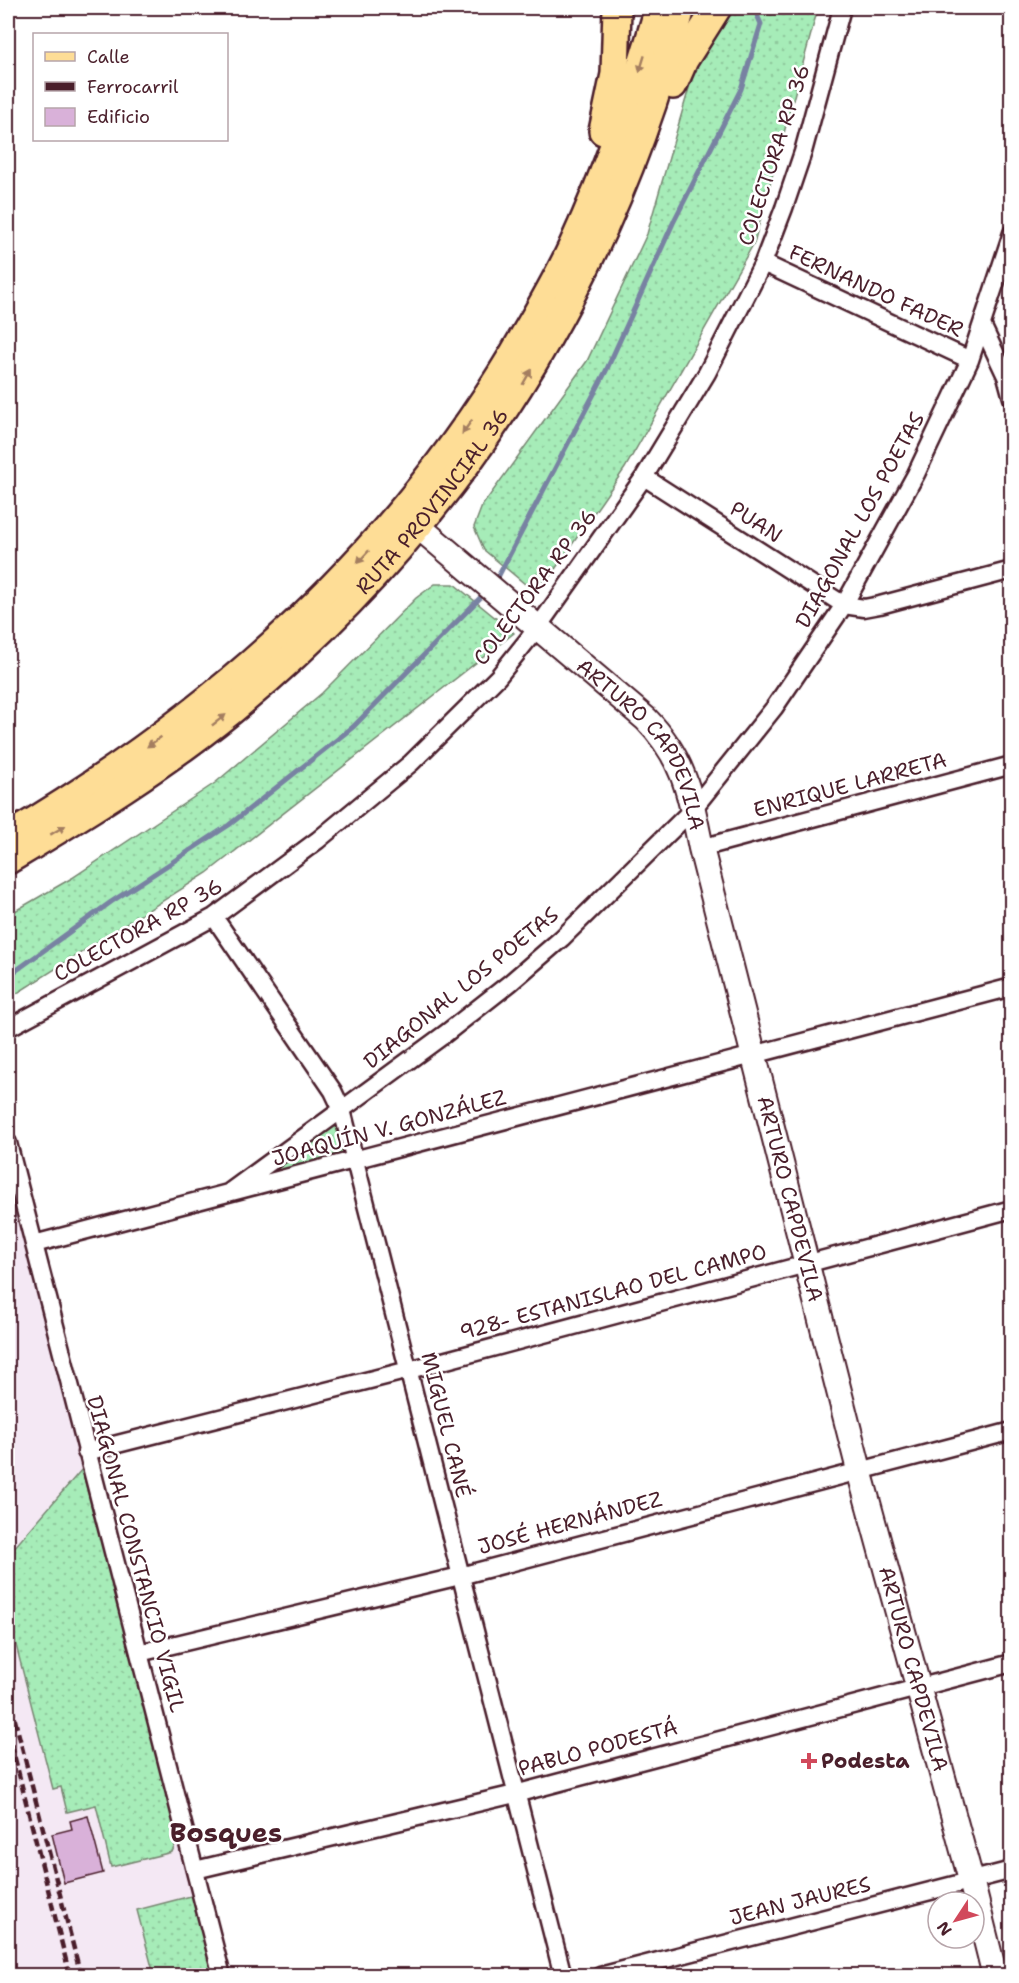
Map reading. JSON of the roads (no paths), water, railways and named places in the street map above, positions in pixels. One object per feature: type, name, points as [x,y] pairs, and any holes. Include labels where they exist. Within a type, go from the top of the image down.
[{"type":"main road","points":[[539,310],[553,252],[580,193],[610,108],[618,42],[617,8]]},
{"type":"main road","name":"RUTA PROVINCIAL 36","points":[[8,837],[91,785],[161,737],[282,637],[342,580],[402,514],[456,442],[539,310],[574,245],[604,174],[659,8]]},
{"type":"main road","name":"RUTA PROVINCIAL 36","points":[[8,860],[132,782],[232,710],[330,620],[418,526],[522,385],[585,270],[621,191],[653,105],[681,8]]},
{"type":"main road","points":[[621,191],[638,168],[684,60],[717,8]]},
{"type":"street","name":"COLECTORA RP 36","points":[[8,1028],[214,917],[318,840],[411,764],[498,676],[538,627],[644,477],[707,373],[763,263],[803,152],[842,8]]},
{"type":"street","name":"DIAGONAL LOS POETAS","points":[[228,1193],[510,983],[562,939],[693,809],[774,708],[844,605],[916,474],[970,360],[983,327],[1011,233]]},
{"type":"street","name":"FERNANDO FADER","points":[[763,263],[970,360]]},
{"type":"street","points":[[983,327],[1009,375],[1011,398]]},
{"type":"street","name":"PUAN","points":[[644,477],[844,605]]},
{"type":"street","name":"ARTURO CAPDEVILA","points":[[418,526],[658,731],[679,761],[859,1470],[971,1880],[994,1976]]},
{"type":"street","points":[[844,605],[864,608],[880,605],[1011,570]]},
{"type":"street","name":"ENRIQUE LARRETA","points":[[701,848],[1011,765]]},
{"type":"street","name":"MIGUEL CANÉ","points":[[214,917],[333,1091],[342,1110],[563,1976]]},
{"type":"street","name":"JOAQUÍN V. GONZÁLEZ","points":[[34,1244],[1011,987]]},
{"type":"street","name":"DIAGONAL CONSTANCIO VIGIL","points":[[8,1143],[222,1976]]},
{"type":"street","name":"928- ESTANISLAO DEL CAMPO","points":[[86,1452],[409,1370],[1011,1209]]},
{"type":"street","name":"JOSÉ HERNÁNDEZ","points":[[139,1653],[460,1576],[1011,1431]]},
{"type":"street","name":"PABLO PODESTÁ","points":[[195,1870],[515,1794],[1011,1663]]},
{"type":"street","name":"JEAN JAURES","points":[[600,1976],[1011,1870]]},
{"type":"waterway","points":[[499,575],[606,371],[674,221],[741,89],[761,24],[754,8]]},
{"type":"waterway","points":[[8,983],[14,972],[111,902],[229,825],[353,727],[480,598]]},
{"type":"railway","points":[[8,1693],[81,1976]]},
{"type":"railway","points":[[8,1731],[70,1976]]},
{"type":"place","name":"Podesta","points":[[809,1761]]},
{"type":"district","name":"Bosques","points":[[226,1832]]}]
